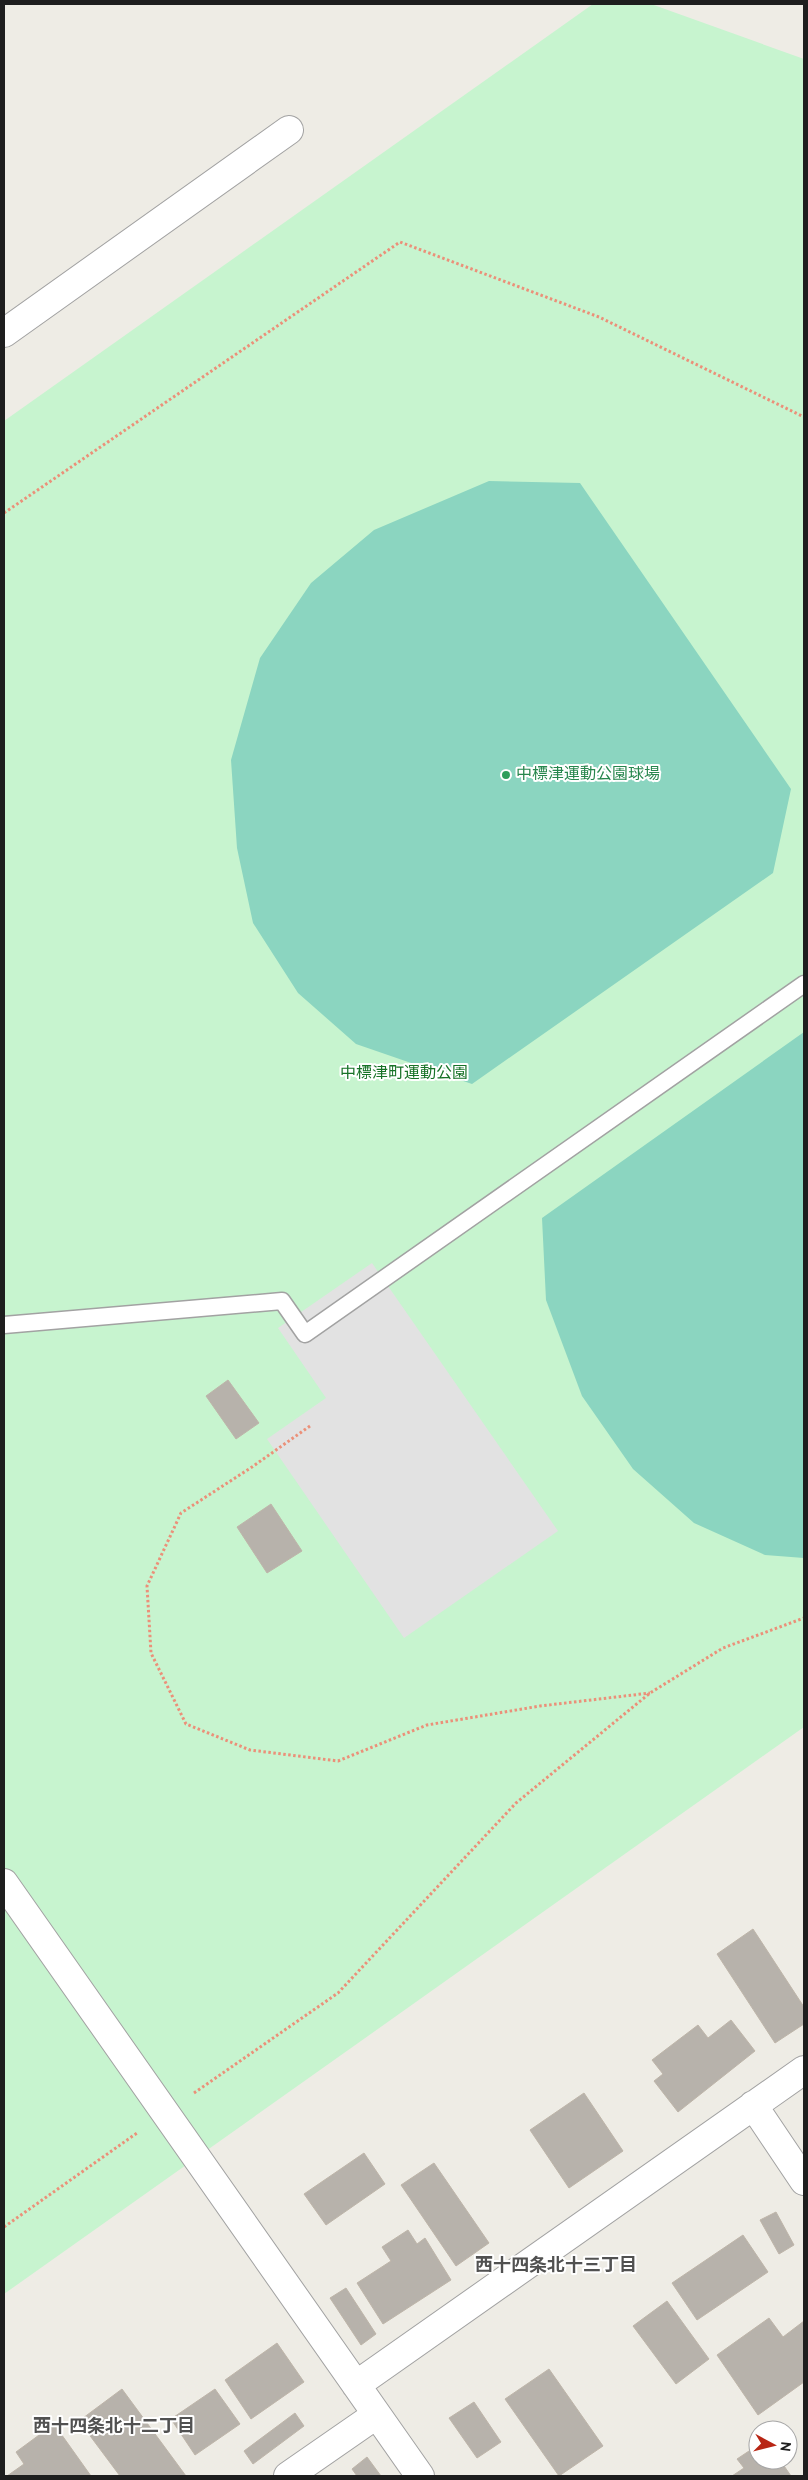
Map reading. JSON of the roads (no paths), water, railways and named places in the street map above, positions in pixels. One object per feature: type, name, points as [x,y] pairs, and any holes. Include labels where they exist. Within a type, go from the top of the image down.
[{"type":"street","points":[[4,333],[289,130]]},
{"type":"street","points":[[4,1882],[420,2476]]},
{"type":"street","points":[[356,2385],[804,2070]]},
{"type":"street","points":[[753,2105],[804,2180]]},
{"type":"street","points":[[288,2476],[376,2415]]},
{"type":"lane","points":[[4,1325],[282,1301],[305,1334],[804,984]]},
{"type":"place","name":"中標津運動公園球場","points":[[506,775]]},
{"type":"district","name":"西十四条北十三丁目","points":[[556,2266]]},
{"type":"district","name":"西十四条北十二丁目","points":[[114,2427]]},
{"type":"park label","name":"中標津町運動公園","points":[[404,1074]]}]
